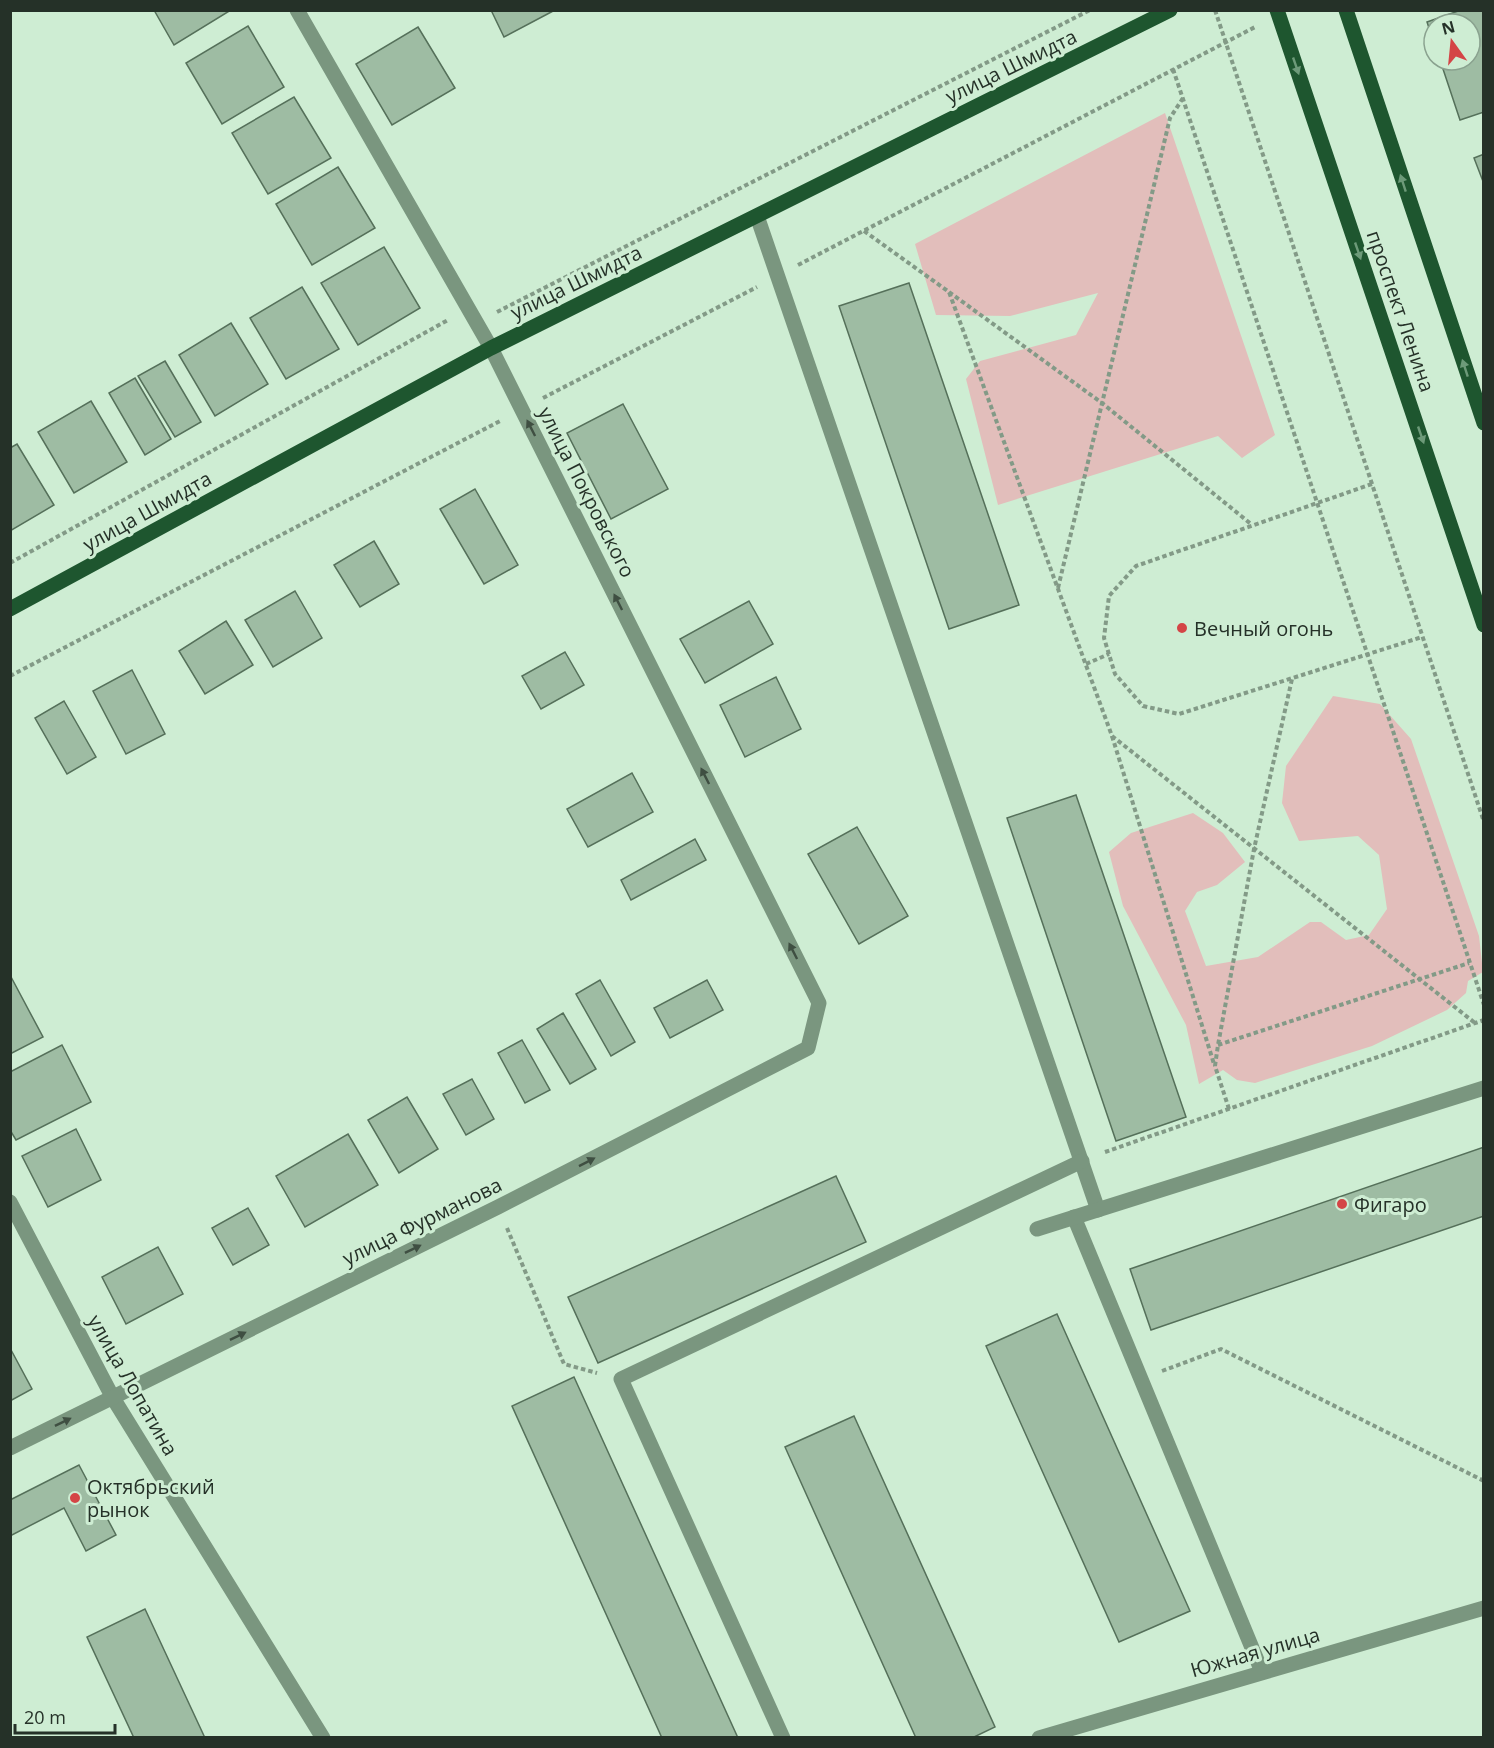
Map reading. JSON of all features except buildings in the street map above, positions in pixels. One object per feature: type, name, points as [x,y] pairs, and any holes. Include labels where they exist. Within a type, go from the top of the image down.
[{"type":"main road","name":"улица Шмидта","points":[[10,609],[491,348],[1170,10]]},
{"type":"main road","name":"проспект Ленина","points":[[1277,10],[1484,625]]},
{"type":"main road","points":[[1346,10],[1484,423]]},
{"type":"street","name":"улица Покровского","points":[[297,10],[491,348],[819,1003]]},
{"type":"street","points":[[757,216],[1098,1210]]},
{"type":"street","name":"улица Фурманова","points":[[10,1448],[498,1207],[808,1048],[819,1003]]},
{"type":"street","points":[[1037,1229],[1484,1088]]},
{"type":"street","points":[[783,1737],[621,1379],[1082,1161]]},
{"type":"street","name":"улица Лопатина","points":[[10,1202],[113,1398],[323,1737]]},
{"type":"street","points":[[1074,1217],[1262,1672]]},
{"type":"street","name":"Южная улица","points":[[1039,1737],[1064,1734],[1262,1672],[1484,1608]]},
{"type":"path","points":[[10,563],[449,319],[477,323],[1090,10]]},
{"type":"path","points":[[1215,10],[1484,822]]},
{"type":"path","points":[[10,676],[1226,42]]},
{"type":"path","points":[[1173,69],[1484,1005]]},
{"type":"path","points":[[1058,589],[1170,118],[1183,98]]},
{"type":"path","points":[[864,231],[1102,404],[1251,524]]},
{"type":"path","points":[[949,292],[1112,736],[1229,1109]]},
{"type":"path","points":[[1372,484],[1251,524],[1136,566],[1109,596],[1104,638],[1115,674],[1143,706],[1179,714],[1422,637]]},
{"type":"path","points":[[1086,664],[1109,654]]},
{"type":"path","points":[[1215,1066],[1254,849],[1292,679]]},
{"type":"path","points":[[1112,736],[1475,1023]]},
{"type":"path","points":[[1218,1045],[1469,963]]},
{"type":"path","points":[[1082,1161],[1484,1020]]},
{"type":"path","points":[[498,1207],[564,1364],[621,1379]]},
{"type":"path","points":[[1140,1379],[1221,1349],[1484,1481]]},
{"type":"shaded area","points":[[1165,113],[1275,435],[1242,458],[1218,436],[998,505],[966,379],[980,361],[1076,335],[1098,293],[1010,316],[936,315],[915,244]]},
{"type":"shaded area","points":[[1333,696],[1380,704],[1411,739],[1479,936],[1483,972],[1468,981],[1466,993],[1447,1010],[1372,1046],[1255,1083],[1237,1080],[1223,1070],[1199,1084],[1186,1025],[1123,906],[1109,852],[1131,833],[1193,813],[1223,833],[1245,862],[1217,885],[1197,892],[1185,911],[1206,966],[1258,957],[1310,922],[1321,922],[1346,940],[1369,935],[1387,909],[1379,855],[1358,836],[1299,841],[1282,803],[1286,766]]},
{"type":"place","name":"Вечный огонь","points":[[1182,628]]},
{"type":"place","name":"Фигаро","points":[[1342,1204]]},
{"type":"place","name":"Октябрьский рынок","points":[[75,1498]]}]
